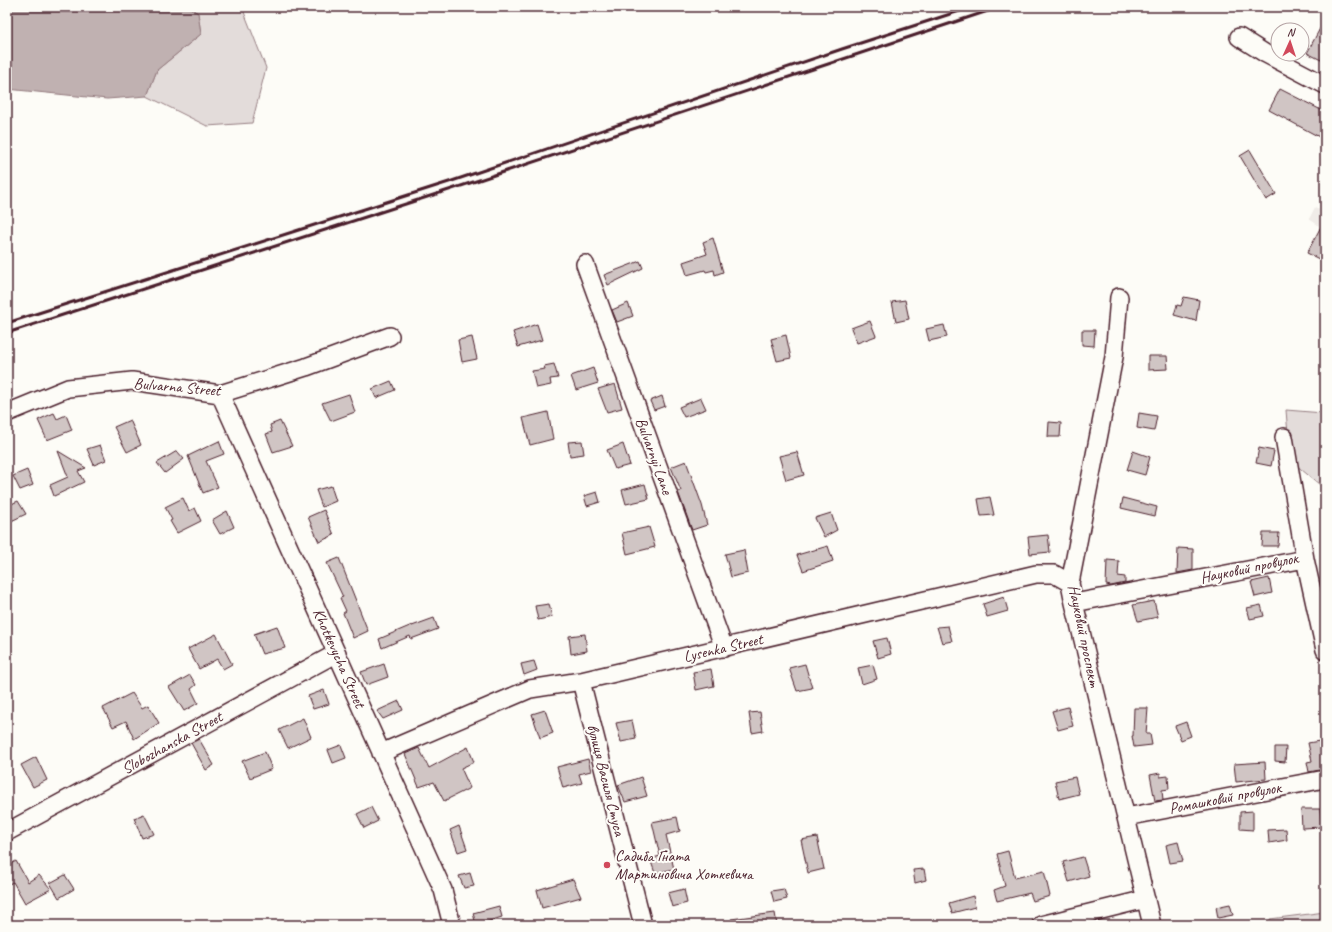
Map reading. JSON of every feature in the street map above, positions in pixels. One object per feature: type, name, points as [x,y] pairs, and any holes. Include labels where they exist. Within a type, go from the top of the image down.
[{"type":"street","points":[[1239,37],[1266,54],[1325,85]]},
{"type":"street","name":"Bulvarnyi Lane","points":[[585,264],[724,648]]},
{"type":"street","name":"Науковий проспект","points":[[1119,297],[1114,357],[1070,583],[1152,925]]},
{"type":"street","name":"Bulvarna Street","points":[[7,413],[68,388],[132,381],[220,394],[306,367],[390,336]]},
{"type":"street","name":"Khotkevycha Street","points":[[220,394],[443,890],[452,925]]},
{"type":"street","name":"Науковий провулок","points":[[1074,603],[1305,559],[1284,437]]},
{"type":"street","points":[[1305,559],[1325,650]]},
{"type":"street","name":"Lysenka Street","points":[[381,753],[530,689],[581,681],[1036,574],[1054,574],[1070,583]]},
{"type":"street","name":"Slobozhanska Street","points":[[7,832],[336,653]]},
{"type":"street","name":"вулиця Василя Стуса","points":[[581,681],[643,925]]},
{"type":"street","name":"Ромашковий провулок","points":[[1126,817],[1325,779]]},
{"type":"street","points":[[1041,925],[1146,899]]},
{"type":"shaded area","points":[[7,7],[188,7],[198,13],[201,34],[157,70],[147,96],[107,99],[7,89]]},
{"type":"shaded area","points":[[188,7],[242,7],[266,68],[252,123],[207,126],[147,96],[157,70],[201,34],[198,13]]},
{"type":"shaded area","points":[[1315,207],[1325,213],[1325,262],[1307,253],[1321,227],[1309,219]]},
{"type":"shaded area","points":[[1286,410],[1323,413],[1325,416],[1325,489],[1290,460]]},
{"type":"shaded area","points":[[1325,912],[1325,925],[1271,925],[1270,919]]},
{"type":"building","points":[[1325,19],[1325,62],[1310,54],[1310,47]]},
{"type":"building","points":[[1280,89],[1325,112],[1325,140],[1269,110]]},
{"type":"building","points":[[1250,150],[1276,194],[1266,200],[1240,156]]},
{"type":"building","points":[[1325,219],[1325,262],[1307,253]]},
{"type":"building","points":[[713,238],[723,272],[715,275],[714,270],[706,272],[705,270],[687,275],[683,262],[707,254],[703,242]]},
{"type":"building","points":[[640,261],[643,268],[608,285],[604,275]]},
{"type":"building","points":[[1184,297],[1199,300],[1196,321],[1174,315],[1177,305],[1181,306]]},
{"type":"building","points":[[905,300],[909,319],[896,322],[892,302]]},
{"type":"building","points":[[628,303],[633,316],[617,322],[612,310]]},
{"type":"building","points":[[870,321],[876,336],[857,343],[851,328]]},
{"type":"building","points":[[537,324],[542,340],[518,347],[513,332]]},
{"type":"building","points":[[944,325],[947,337],[929,341],[926,329]]},
{"type":"building","points":[[1082,330],[1095,330],[1094,346],[1082,345]]},
{"type":"building","points":[[786,335],[791,358],[777,361],[771,339]]},
{"type":"building","points":[[472,337],[477,359],[462,362],[458,340]]},
{"type":"building","points":[[1148,356],[1167,356],[1168,369],[1148,370]]},
{"type":"building","points":[[554,364],[558,378],[550,379],[551,385],[536,388],[532,371],[545,369],[544,366]]},
{"type":"building","points":[[593,368],[598,383],[576,390],[571,376]]},
{"type":"building","points":[[391,381],[395,390],[376,398],[372,389]]},
{"type":"building","points":[[615,384],[622,408],[607,412],[598,389]]},
{"type":"building","points":[[349,394],[355,412],[331,421],[322,403]]},
{"type":"building","points":[[662,396],[665,406],[654,410],[650,401]]},
{"type":"building","points":[[701,398],[706,409],[684,417],[679,407]]},
{"type":"building","points":[[548,412],[553,439],[530,445],[523,418]]},
{"type":"building","points":[[54,413],[57,419],[66,415],[72,430],[47,440],[38,420]]},
{"type":"building","points":[[1139,413],[1157,416],[1154,431],[1137,428]]},
{"type":"building","points":[[130,420],[141,445],[127,452],[114,427]]},
{"type":"building","points":[[280,421],[292,446],[273,452],[266,434],[272,432],[270,425]]},
{"type":"building","points":[[1049,422],[1061,423],[1060,437],[1048,437]]},
{"type":"building","points":[[219,441],[224,454],[206,461],[218,487],[203,493],[188,456]]},
{"type":"building","points":[[582,441],[584,454],[570,456],[568,442]]},
{"type":"building","points":[[623,444],[630,465],[615,469],[607,450]]},
{"type":"building","points":[[100,445],[106,460],[94,465],[87,449]]},
{"type":"building","points":[[1259,448],[1274,451],[1271,466],[1256,463]]},
{"type":"building","points":[[58,451],[86,468],[78,471],[84,482],[54,496],[50,485],[68,477]]},
{"type":"building","points":[[177,451],[184,459],[165,473],[157,463]]},
{"type":"building","points":[[1133,451],[1150,457],[1145,475],[1127,470]]},
{"type":"building","points":[[797,452],[804,475],[786,480],[779,456]]},
{"type":"building","points":[[686,461],[702,505],[707,525],[692,530],[678,492],[681,491],[671,467]]},
{"type":"building","points":[[27,470],[33,485],[20,490],[13,476]]},
{"type":"building","points":[[645,484],[649,499],[626,504],[622,490]]},
{"type":"building","points":[[331,486],[336,501],[322,507],[316,490]]},
{"type":"building","points":[[597,492],[600,502],[587,506],[584,496]]},
{"type":"building","points":[[990,497],[994,515],[981,516],[978,499]]},
{"type":"building","points":[[183,498],[189,511],[195,508],[201,521],[177,533],[170,521],[172,520],[165,507]]},
{"type":"building","points":[[1123,498],[1157,507],[1155,516],[1121,508]]},
{"type":"building","points":[[18,501],[26,514],[7,523],[7,506]]},
{"type":"building","points":[[324,510],[334,535],[319,542],[308,517]]},
{"type":"building","points":[[227,511],[234,527],[220,534],[212,520]]},
{"type":"building","points":[[831,513],[837,530],[824,537],[815,518]]},
{"type":"building","points":[[649,527],[655,547],[627,554],[622,533]]},
{"type":"building","points":[[1263,533],[1279,533],[1278,546],[1262,546]]},
{"type":"building","points":[[1048,535],[1050,552],[1030,554],[1028,537]]},
{"type":"building","points":[[828,546],[833,561],[803,571],[797,555]]},
{"type":"building","points":[[1178,548],[1193,549],[1193,570],[1177,573]]},
{"type":"building","points":[[744,550],[748,573],[731,577],[725,554]]},
{"type":"building","points":[[339,558],[368,631],[353,638],[343,613],[346,611],[340,598],[343,597],[327,563]]},
{"type":"building","points":[[1107,560],[1119,561],[1118,576],[1125,577],[1125,583],[1111,586],[1106,585]]},
{"type":"building","points":[[1269,578],[1272,593],[1255,597],[1251,582]]},
{"type":"building","points":[[1004,597],[1008,611],[987,617],[983,604]]},
{"type":"building","points":[[1154,601],[1158,617],[1138,621],[1133,605]]},
{"type":"building","points":[[549,604],[552,617],[538,620],[535,606]]},
{"type":"building","points":[[1261,605],[1264,616],[1250,619],[1247,608]]},
{"type":"building","points":[[434,618],[438,629],[411,639],[410,636],[382,648],[379,639],[412,625]]},
{"type":"building","points":[[277,626],[285,648],[262,654],[254,634]]},
{"type":"building","points":[[948,626],[952,641],[942,643],[937,627]]},
{"type":"building","points":[[216,634],[232,664],[223,669],[217,659],[199,669],[188,649]]},
{"type":"building","points":[[585,634],[587,651],[571,654],[569,636]]},
{"type":"building","points":[[887,638],[891,654],[878,658],[873,641]]},
{"type":"building","points":[[534,661],[537,670],[524,675],[521,664]]},
{"type":"building","points":[[384,664],[388,677],[366,685],[361,672]]},
{"type":"building","points":[[805,664],[812,688],[797,691],[789,668]]},
{"type":"building","points":[[873,665],[877,679],[862,684],[858,668]]},
{"type":"building","points":[[711,669],[714,686],[696,690],[693,672]]},
{"type":"building","points":[[190,675],[196,685],[191,689],[198,703],[184,711],[169,687]]},
{"type":"building","points":[[324,690],[329,704],[313,709],[308,696]]},
{"type":"building","points":[[132,693],[142,708],[148,705],[159,723],[134,739],[126,721],[113,727],[103,708]]},
{"type":"building","points":[[399,701],[403,710],[383,719],[377,711]]},
{"type":"building","points":[[1068,707],[1073,726],[1058,730],[1052,711]]},
{"type":"building","points":[[1134,708],[1148,708],[1146,734],[1150,734],[1152,745],[1134,747],[1132,736]]},
{"type":"building","points":[[545,710],[553,733],[540,738],[532,714]]},
{"type":"building","points":[[760,712],[763,731],[752,733],[749,713]]},
{"type":"building","points":[[303,718],[311,737],[288,748],[279,730]]},
{"type":"building","points":[[632,720],[636,739],[621,742],[616,723]]},
{"type":"building","points":[[1186,722],[1191,736],[1181,740],[1175,726]]},
{"type":"building","points":[[199,739],[214,765],[206,770],[191,743]]},
{"type":"building","points":[[1325,740],[1325,769],[1309,772],[1307,762],[1312,761],[1308,743]]},
{"type":"building","points":[[341,745],[346,758],[333,763],[328,750]]},
{"type":"building","points":[[468,747],[474,762],[461,768],[470,788],[444,801],[434,782],[419,787],[405,754],[419,748],[429,768]]},
{"type":"building","points":[[1275,747],[1286,747],[1285,762],[1275,761]]},
{"type":"building","points":[[265,752],[272,769],[250,778],[242,761]]},
{"type":"building","points":[[36,757],[47,780],[33,787],[21,765]]},
{"type":"building","points":[[588,759],[591,771],[579,774],[582,783],[563,788],[557,767]]},
{"type":"building","points":[[1265,762],[1266,779],[1236,782],[1234,764]]},
{"type":"building","points":[[1160,773],[1160,777],[1168,776],[1169,789],[1162,790],[1163,800],[1155,801],[1150,775]]},
{"type":"building","points":[[641,777],[647,796],[625,802],[618,785]]},
{"type":"building","points":[[1075,777],[1079,794],[1059,799],[1055,781]]},
{"type":"building","points":[[371,807],[378,821],[364,828],[357,814]]},
{"type":"building","points":[[1301,809],[1320,809],[1322,827],[1302,828]]},
{"type":"building","points":[[1253,811],[1253,830],[1240,829],[1240,812]]},
{"type":"building","points":[[144,814],[154,834],[142,838],[134,818]]},
{"type":"building","points":[[677,817],[680,831],[666,835],[674,869],[655,873],[650,859],[660,856],[652,822]]},
{"type":"building","points":[[459,826],[467,849],[458,852],[450,830]]},
{"type":"building","points":[[1286,829],[1287,840],[1269,843],[1268,830]]},
{"type":"building","points":[[817,837],[824,869],[808,873],[801,840]]},
{"type":"building","points":[[1178,842],[1183,861],[1170,863],[1166,845]]},
{"type":"building","points":[[1008,851],[1015,878],[1044,871],[1050,896],[1033,901],[1030,893],[997,901],[994,890],[1005,886],[997,854]]},
{"type":"building","points":[[1083,857],[1089,876],[1069,882],[1063,862]]},
{"type":"building","points":[[16,861],[28,882],[39,875],[51,889],[25,903],[13,882],[7,885],[7,866]]},
{"type":"building","points":[[924,869],[926,880],[915,883],[913,870]]},
{"type":"building","points":[[470,873],[474,886],[464,888],[459,876]]},
{"type":"building","points":[[65,875],[74,889],[59,898],[50,883]]},
{"type":"building","points":[[573,879],[581,897],[542,908],[537,890]]},
{"type":"building","points":[[684,889],[687,903],[672,907],[668,893]]},
{"type":"building","points":[[784,889],[787,899],[774,902],[771,891]]},
{"type":"building","points":[[973,896],[975,907],[952,913],[949,903]]},
{"type":"building","points":[[1230,904],[1233,915],[1218,918],[1216,907]]},
{"type":"building","points":[[499,906],[502,917],[476,925],[473,913]]},
{"type":"building","points":[[775,913],[777,925],[732,925],[731,919]]},
{"type":"railway","points":[[7,323],[449,182],[842,49],[972,7]]},
{"type":"railway","points":[[7,333],[452,189],[1000,7]]},
{"type":"place","name":"Садиба Гната Мартиновича Хоткевича","points":[[607,865]]}]
